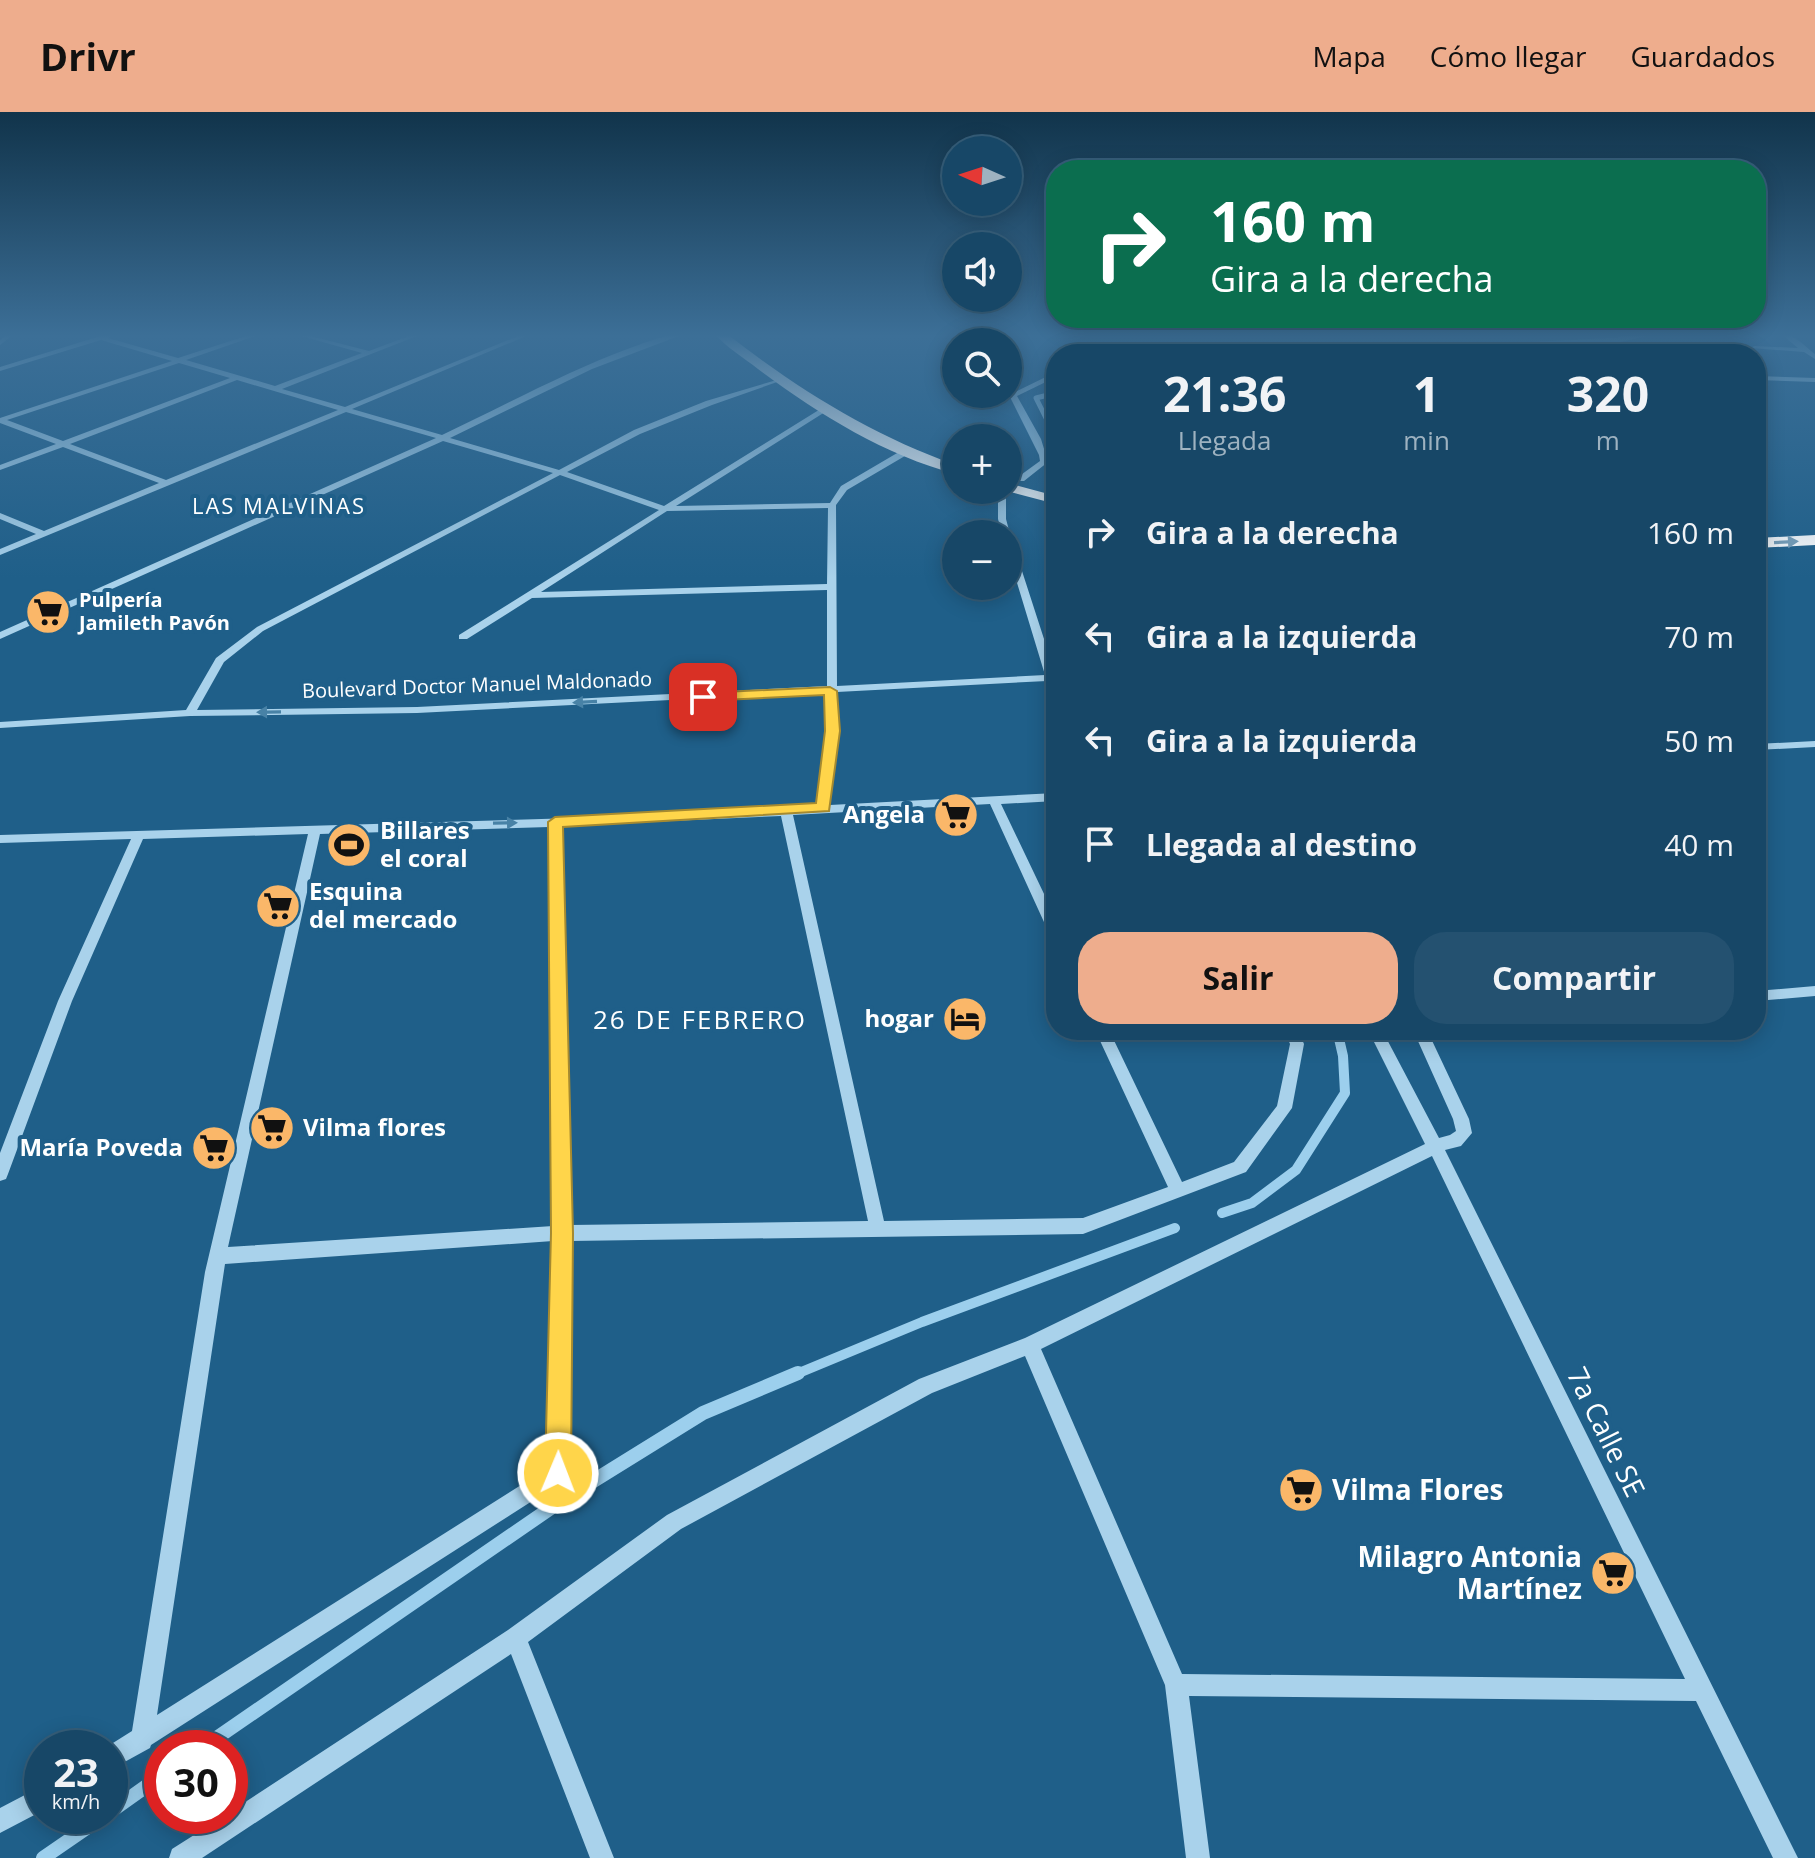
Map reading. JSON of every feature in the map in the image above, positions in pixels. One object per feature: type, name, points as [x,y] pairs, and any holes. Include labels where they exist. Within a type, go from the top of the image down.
[{"type":"highway","points":[[833,415],[942,465]]},
{"type":"highway","points":[[858,415],[942,453]]},
{"type":"highway","points":[[1022,482],[1046,486]]},
{"type":"highway","points":[[1022,485],[1046,495]]},
{"type":"highway","points":[[1766,529],[1815,527]]},
{"type":"highway","points":[[1766,542],[1815,540]]},
{"type":"street","points":[[0,468],[137,415]]},
{"type":"street","points":[[0,552],[331,415]]},
{"type":"street","points":[[363,415],[562,473],[665,509],[832,505]]},
{"type":"street","points":[[0,636],[493,415]]},
{"type":"street","points":[[190,713],[220,660],[260,629],[637,432],[678,415]]},
{"type":"street","points":[[463,637],[813,415]]},
{"type":"street","points":[[1022,415],[1045,452],[1044,462],[1022,474]]},
{"type":"street","points":[[0,420],[166,483]]},
{"type":"street","points":[[824,808],[832,731],[832,505],[844,488],[907,451]]},
{"type":"street","points":[[0,516],[44,534]]},
{"type":"street","points":[[1022,585],[1046,662]]},
{"type":"street","points":[[528,595],[831,587]]},
{"type":"street","name":"Boulevard Doctor Manuel Maldonado","points":[[0,725],[190,713],[417,710],[1046,678]]},
{"type":"street","points":[[1766,746],[1815,744]]},
{"type":"street","points":[[0,839],[555,822],[1046,797]]},
{"type":"street","points":[[993,799],[1046,912]]},
{"type":"street","points":[[786,810],[878,1230]]},
{"type":"street","points":[[128,1748],[558,1473],[562,1233],[555,822]]},
{"type":"street","points":[[142,1740],[218,1256],[315,828]]},
{"type":"street","points":[[0,1174],[65,1001],[139,834]]},
{"type":"street","points":[[1766,995],[1815,991]]},
{"type":"street","points":[[1107,1040],[1177,1189]]},
{"type":"street","points":[[218,1256],[562,1233],[1083,1226],[1240,1167],[1284,1108],[1295,1040]]},
{"type":"street","name":"7a Calle SE","points":[[1380,1040],[1436,1146],[1700,1690],[1786,1858]]},
{"type":"street","points":[[181,1858],[516,1638],[674,1522],[926,1386],[1030,1345],[1436,1146],[1455,1141],[1464,1133],[1461,1119],[1425,1040]]},
{"type":"street","points":[[1030,1345],[1176,1685],[1198,1858]]},
{"type":"street","points":[[516,1638],[602,1858]]},
{"type":"street","points":[[1176,1685],[1700,1690]]},
{"type":"street","points":[[0,1821],[24,1808]]},
{"type":"waterway","points":[[1222,1213],[1252,1203],[1296,1170],[1345,1093],[1339,1040]]},
{"type":"waterway","points":[[794,1375],[922,1322],[1175,1228]]},
{"type":"waterway","points":[[228,1730],[561,1501],[703,1413],[798,1373]]},
{"type":"waterway","points":[[128,1799],[144,1788]]},
{"type":"waterway","points":[[43,1858],[78,1834]]},
{"type":"place","name":"Pulpería Jamileth Pavón","points":[[48,612]]},
{"type":"place","name":"Angela","points":[[956,815]]},
{"type":"place","name":"Billares el coral","points":[[349,845]]},
{"type":"place","name":"Esquina del mercado","points":[[278,906]]},
{"type":"place","name":"hogar","points":[[965,1019]]},
{"type":"place","name":"Vilma flores","points":[[272,1128]]},
{"type":"place","name":"María Poveda","points":[[214,1148]]},
{"type":"place","name":"Vilma Flores","points":[[1301,1490]]},
{"type":"place","name":"Milagro Antonia Martínez","points":[[1613,1573]]},
{"type":"district","name":"LAS MALVINAS","points":[[279,506]]},
{"type":"district","name":"26 DE FEBRERO","points":[[700,1020]]},
{"type":"route","points":[[558,1473],[562,1233],[555,822],[824,808],[832,731],[830,691],[703,697]]}]
